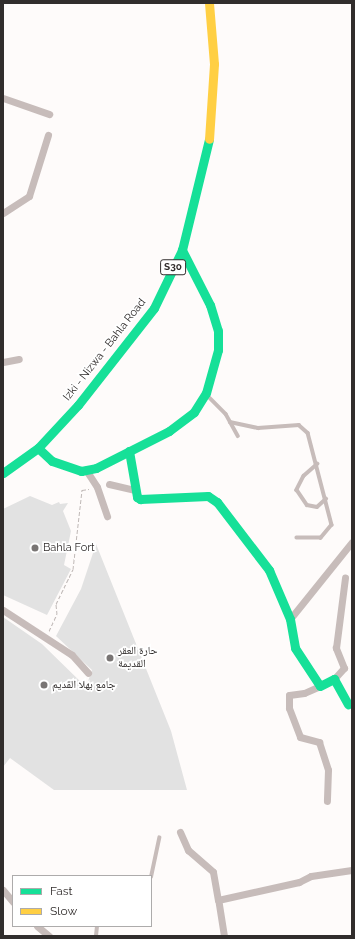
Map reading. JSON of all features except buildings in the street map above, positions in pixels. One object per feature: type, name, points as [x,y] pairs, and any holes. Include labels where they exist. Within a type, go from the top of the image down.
[{"type":"street","name":"Izki - Nizwa - Bahla Road","points":[[4,471],[38,448],[78,405],[154,308],[182,250],[200,186],[210,128],[214,64],[209,3]]},
{"type":"street","points":[[3,98],[49,114]]},
{"type":"street","points":[[3,213],[29,196],[48,135]]},
{"type":"street","points":[[38,448],[52,461],[86,470],[169,431],[194,412],[206,393],[218,350],[218,331],[210,305],[182,250]]},
{"type":"street","points":[[3,362],[19,359]]},
{"type":"street","points":[[129,451],[137,497],[144,500],[202,496],[217,502],[269,570],[290,619],[295,648],[320,686]]},
{"type":"street","points":[[86,470],[97,486],[107,516]]},
{"type":"street","points":[[109,484],[136,490]]},
{"type":"street","points":[[290,619],[352,542]]},
{"type":"street","points":[[327,801],[328,770],[319,742],[300,737],[289,708],[289,695],[304,693],[320,686],[334,679],[344,668],[336,648],[345,578]]},
{"type":"street","points":[[3,610],[44,639],[72,655],[88,673]]},
{"type":"street","points":[[334,679],[348,704]]},
{"type":"street","points":[[180,832],[188,850],[213,872],[224,936]]},
{"type":"street","points":[[218,900],[352,870]]},
{"type":"street","points":[[3,890],[12,901]]},
{"type":"street","points":[[38,927],[49,936]]},
{"type":"lane","points":[[206,393],[230,422],[238,436]]},
{"type":"lane","points":[[230,422],[258,428],[299,425],[312,440],[332,520],[330,529],[315,540],[297,538]]},
{"type":"lane","points":[[318,464],[304,476],[297,490],[307,505],[317,506],[326,499]]},
{"type":"lane","points":[[151,875],[159,838]]},
{"type":"path","points":[[44,639],[57,614],[56,604],[74,569],[82,490],[97,486]]},
{"type":"traffic: fast","points":[[3,473],[38,448],[78,405],[154,308],[182,250],[209,139]]},
{"type":"traffic: fast","points":[[38,448],[52,461],[81,471],[96,468],[169,431],[194,412],[206,393],[218,350],[218,331],[210,305],[182,250]]},
{"type":"traffic: fast","points":[[129,451],[137,497],[140,499],[208,496],[217,502],[269,570],[290,619],[295,648],[320,686],[334,679],[348,704]]},
{"type":"traffic: slow","points":[[209,3],[214,64],[209,139]]},
{"type":"place","name":"Bahla Fort","points":[[35,548]]},
{"type":"place","name":"حارة العقر القديمة","points":[[110,658]]},
{"type":"place","name":"جامع بهلا القديم","points":[[44,685]]}]
